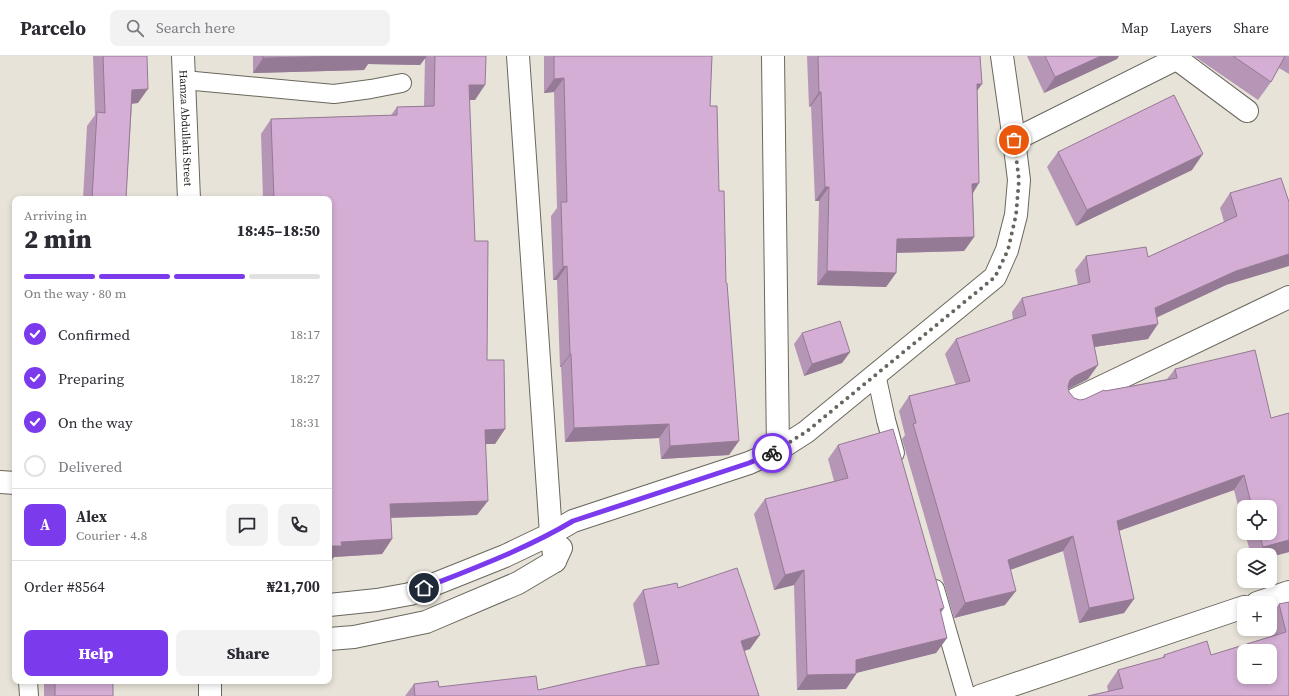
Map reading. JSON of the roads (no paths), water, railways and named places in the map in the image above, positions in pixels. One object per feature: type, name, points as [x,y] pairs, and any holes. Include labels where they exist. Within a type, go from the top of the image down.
[{"type":"street","name":"Hamza Abdullahi Street","points":[[183,56],[189,196]]},
{"type":"street","points":[[518,56],[551,534],[555,561]]},
{"type":"street","points":[[773,56],[778,450]]},
{"type":"street","points":[[332,605],[377,600],[410,594],[505,556],[551,534],[573,521],[749,463],[778,450],[806,432],[995,277],[1008,250],[1016,215],[1019,180],[1002,56]]},
{"type":"street","points":[[1014,140],[1174,58],[1247,111]]},
{"type":"street","points":[[1070,402],[1289,297]]},
{"type":"street","points":[[0,482],[12,483]]},
{"type":"street","points":[[332,639],[354,637],[426,622],[518,583],[555,561],[573,521]]},
{"type":"street","points":[[1277,596],[1289,592]]},
{"type":"street","points":[[980,696],[1237,609]]},
{"type":"street","points":[[210,684],[210,696]]},
{"type":"lane","points":[[184,80],[334,94],[402,83]]},
{"type":"lane","points":[[876,374],[886,420],[899,466]]},
{"type":"lane","points":[[930,572],[966,696]]},
{"type":"lane","points":[[28,684],[29,696]]}]
